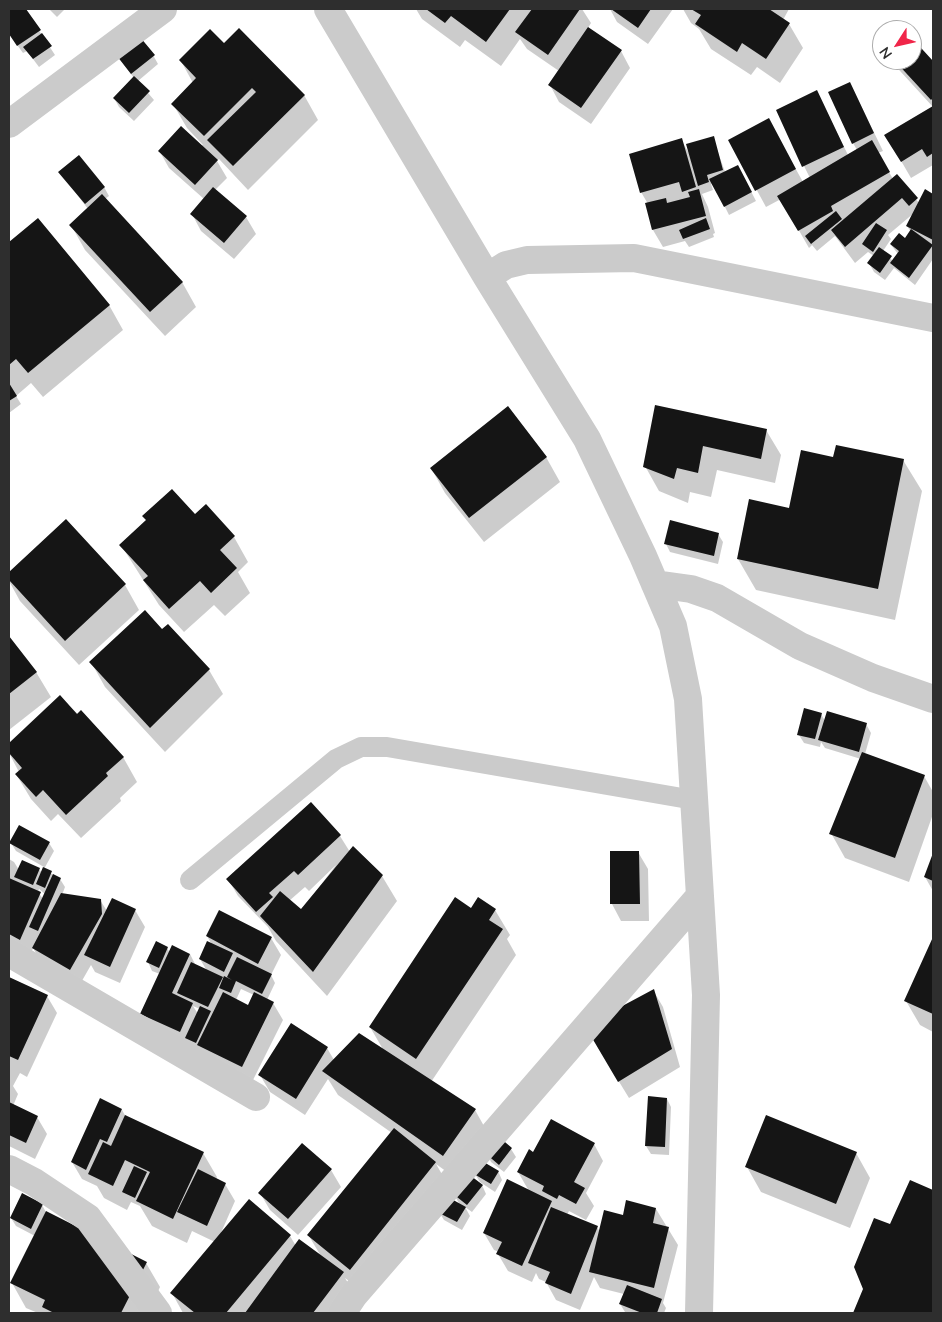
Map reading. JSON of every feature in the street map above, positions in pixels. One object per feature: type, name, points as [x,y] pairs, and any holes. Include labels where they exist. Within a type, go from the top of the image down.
[{"type":"street","points":[[9,124],[163,9]]},
{"type":"street","points":[[328,9],[487,277],[587,439],[673,626],[688,698],[706,995],[699,1313]]},
{"type":"street","points":[[487,277],[506,265],[527,260],[634,258],[933,318]]},
{"type":"street","points":[[655,584],[691,589],[717,598],[800,646],[873,678],[933,699]]},
{"type":"street","points":[[342,1313],[354,1295],[700,896]]},
{"type":"street","points":[[9,953],[256,1097]]},
{"type":"street","points":[[9,1169],[34,1182],[88,1218],[158,1313]]},
{"type":"lane","points":[[190,880],[336,760],[361,747],[387,747],[694,800]]},
{"type":"building","points":[[9,9],[26,9],[41,30],[17,46],[9,34]]},
{"type":"building","points":[[426,9],[510,9],[486,42],[451,16],[445,23]]},
{"type":"building","points":[[532,9],[580,9],[548,55],[515,32]]},
{"type":"building","points":[[611,9],[651,9],[638,28]]},
{"type":"building","points":[[691,9],[769,9],[790,23],[766,59],[742,43],[737,52],[695,24],[701,15]]},
{"type":"building","points":[[588,27],[622,50],[581,108],[548,85]]},
{"type":"building","points":[[239,28],[305,95],[233,166],[207,140],[256,92],[252,88],[204,136],[171,104],[196,78],[179,60],[210,29],[224,43]]},
{"type":"building","points":[[42,33],[52,46],[33,59],[23,47]]},
{"type":"building","points":[[140,37],[155,55],[131,74],[117,56]]},
{"type":"building","points":[[922,49],[933,61],[933,98],[931,100],[903,70],[922,70]]},
{"type":"building","points":[[134,76],[150,91],[129,113],[113,98]]},
{"type":"building","points":[[850,82],[874,133],[852,144],[828,92]]},
{"type":"building","points":[[817,90],[844,147],[802,167],[776,110]]},
{"type":"building","points":[[933,106],[933,153],[927,157],[922,149],[901,162],[884,135]]},
{"type":"building","points":[[769,118],[796,169],[755,191],[728,140]]},
{"type":"building","points":[[181,126],[218,160],[195,185],[158,151]]},
{"type":"building","points":[[714,136],[723,170],[707,175],[709,182],[698,186],[686,144]]},
{"type":"building","points":[[682,138],[696,187],[682,192],[679,182],[640,193],[629,154]]},
{"type":"building","points":[[872,140],[890,172],[831,206],[833,211],[798,231],[777,196]]},
{"type":"building","points":[[79,155],[105,187],[85,204],[58,172]]},
{"type":"building","points":[[738,165],[752,192],[724,207],[709,179]]},
{"type":"building","points":[[897,174],[918,198],[909,206],[902,198],[845,247],[831,230]]},
{"type":"building","points":[[213,187],[247,216],[224,243],[190,214]]},
{"type":"building","points":[[699,189],[706,216],[652,230],[645,203],[666,198],[667,203],[690,197],[688,192]]},
{"type":"building","points":[[925,189],[933,194],[933,240],[906,226]]},
{"type":"building","points":[[102,194],[183,282],[150,312],[69,225]]},
{"type":"building","points":[[836,211],[842,219],[811,244],[805,236]]},
{"type":"building","points":[[38,218],[110,305],[28,373],[16,359],[9,365],[9,242]]},
{"type":"building","points":[[706,218],[710,229],[683,239],[679,230]]},
{"type":"building","points":[[876,223],[887,230],[873,252],[862,244]]},
{"type":"building","points":[[911,229],[933,245],[909,278],[890,263],[899,251],[890,244],[899,233],[905,238]]},
{"type":"building","points":[[879,247],[892,256],[880,273],[867,263]]},
{"type":"building","points":[[9,383],[17,396],[9,401]]},
{"type":"building","points":[[655,405],[767,429],[761,459],[703,446],[698,473],[677,468],[674,479],[643,467]]},
{"type":"building","points":[[508,406],[547,457],[469,518],[430,468]]},
{"type":"building","points":[[836,445],[904,459],[878,589],[737,559],[749,499],[789,508],[801,450],[833,457]]},
{"type":"building","points":[[172,489],[195,514],[206,504],[235,536],[220,550],[237,568],[211,593],[200,581],[169,609],[143,580],[148,576],[119,545],[146,520],[142,516]]},
{"type":"building","points":[[66,519],[126,584],[65,641],[9,580],[9,572]]},
{"type":"building","points":[[670,520],[719,533],[714,556],[664,544]]},
{"type":"building","points":[[145,610],[162,629],[168,624],[210,669],[150,728],[89,662]]},
{"type":"building","points":[[9,636],[37,672],[9,694]]},
{"type":"building","points":[[60,695],[77,714],[81,710],[124,757],[106,773],[108,776],[66,815],[43,790],[36,797],[15,774],[22,768],[9,753],[9,743]]},
{"type":"building","points":[[804,708],[822,713],[815,739],[797,735]]},
{"type":"building","points":[[827,711],[867,723],[859,752],[818,740]]},
{"type":"building","points":[[862,752],[925,775],[895,858],[829,834]]},
{"type":"building","points":[[311,802],[341,835],[298,875],[294,871],[269,893],[273,897],[256,912],[226,879]]},
{"type":"building","points":[[19,825],[50,842],[40,860],[9,843]]},
{"type":"building","points":[[353,846],[383,875],[313,972],[260,916],[280,891],[301,909]]},
{"type":"building","points":[[610,851],[639,851],[640,904],[610,904]]},
{"type":"building","points":[[933,853],[933,881],[924,877]]},
{"type":"building","points":[[22,860],[40,868],[33,885],[14,877]]},
{"type":"building","points":[[43,867],[52,871],[45,888],[36,884]]},
{"type":"building","points":[[53,874],[61,878],[38,931],[29,927]]},
{"type":"building","points":[[9,878],[41,892],[20,940],[9,934]]},
{"type":"building","points":[[61,893],[101,899],[102,914],[70,970],[32,948]]},
{"type":"building","points":[[455,897],[471,908],[478,897],[496,909],[489,920],[503,929],[416,1059],[369,1027]]},
{"type":"building","points":[[112,898],[136,909],[110,967],[84,955]]},
{"type":"building","points":[[219,910],[272,937],[258,964],[206,936]]},
{"type":"building","points":[[933,937],[933,1014],[904,1001]]},
{"type":"building","points":[[156,941],[168,947],[159,968],[146,962]]},
{"type":"building","points":[[207,941],[233,953],[224,972],[199,959]]},
{"type":"building","points":[[172,945],[190,954],[172,993],[193,1003],[180,1032],[140,1014]]},
{"type":"building","points":[[237,957],[272,974],[262,994],[236,981],[231,993],[219,988],[224,976],[232,980],[227,977]]},
{"type":"building","points":[[191,962],[223,977],[208,1007],[177,993]]},
{"type":"building","points":[[9,977],[48,995],[18,1060],[9,1056]]},
{"type":"building","points":[[654,989],[672,1049],[618,1082],[585,1026]]},
{"type":"building","points":[[223,992],[248,1005],[254,992],[274,1002],[242,1067],[197,1045]]},
{"type":"building","points":[[200,1006],[211,1011],[196,1043],[185,1038]]},
{"type":"building","points":[[291,1023],[328,1047],[296,1099],[258,1075]]},
{"type":"building","points":[[359,1033],[476,1109],[443,1156],[322,1071]]},
{"type":"building","points":[[648,1096],[667,1098],[665,1147],[645,1146]]},
{"type":"building","points":[[100,1098],[122,1109],[107,1142],[100,1139],[86,1170],[71,1162]]},
{"type":"building","points":[[9,1102],[38,1116],[26,1143],[9,1135]]},
{"type":"building","points":[[125,1115],[204,1152],[173,1219],[136,1201],[150,1172],[125,1160],[113,1186],[88,1174],[103,1142],[111,1146]]},
{"type":"building","points":[[766,1115],[857,1152],[836,1204],[745,1167]]},
{"type":"building","points":[[551,1119],[595,1143],[574,1182],[585,1188],[576,1204],[559,1195],[557,1199],[542,1191],[544,1186],[517,1172],[529,1149],[533,1152]]},
{"type":"building","points":[[394,1128],[436,1162],[350,1270],[307,1235]]},
{"type":"building","points":[[499,1137],[512,1148],[499,1165],[485,1153]]},
{"type":"building","points":[[302,1143],[332,1169],[288,1219],[258,1193]]},
{"type":"building","points":[[482,1161],[499,1171],[491,1184],[474,1174]]},
{"type":"building","points":[[134,1166],[147,1172],[135,1198],[122,1192]]},
{"type":"building","points":[[198,1169],[226,1183],[207,1226],[177,1212]]},
{"type":"building","points":[[467,1173],[483,1185],[467,1205],[452,1193]]},
{"type":"building","points":[[507,1179],[552,1201],[522,1266],[496,1254],[502,1242],[483,1233]]},
{"type":"building","points":[[910,1180],[933,1190],[933,1313],[853,1313],[863,1289],[854,1267],[874,1218],[890,1224]]},
{"type":"building","points":[[22,1193],[43,1204],[31,1229],[10,1218]]},
{"type":"building","points":[[446,1196],[466,1207],[457,1222],[437,1212]]},
{"type":"building","points":[[249,1199],[291,1235],[226,1313],[195,1313],[170,1293]]},
{"type":"building","points":[[626,1200],[656,1208],[653,1223],[669,1227],[654,1288],[589,1272],[604,1210],[623,1215]]},
{"type":"building","points":[[551,1207],[598,1226],[571,1294],[545,1283],[550,1272],[528,1263]]},
{"type":"building","points":[[46,1211],[147,1262],[121,1313],[54,1313],[42,1307],[45,1300],[10,1283]]},
{"type":"building","points":[[299,1239],[344,1272],[313,1313],[245,1313]]},
{"type":"building","points":[[627,1285],[662,1299],[657,1313],[642,1313],[619,1304]]}]
